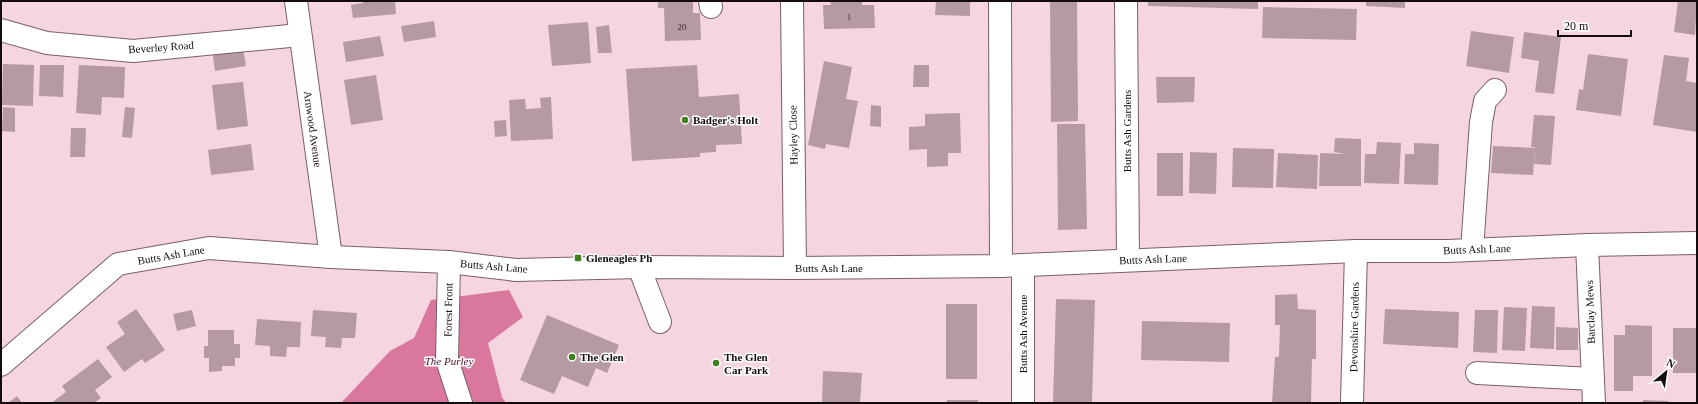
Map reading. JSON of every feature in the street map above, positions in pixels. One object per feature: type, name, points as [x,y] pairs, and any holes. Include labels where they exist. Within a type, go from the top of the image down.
[{"type":"street","name":"Arnwood Avenue","points":[[296,1],[331,257]]},
{"type":"street","name":"Hayley Close","points":[[792,1],[794,268]]},
{"type":"street","points":[[1000,1],[1001,266]]},
{"type":"street","name":"Butts Ash Gardens","points":[[1126,1],[1128,260]]},
{"type":"street","name":"Beverley Road","points":[[1,30],[47,43],[133,51],[300,35]]},
{"type":"street","points":[[1472,250],[1481,122],[1485,101],[1495,90]]},
{"type":"street","name":"Butts Ash Lane","points":[[1,365],[118,264],[209,248],[331,257],[449,262],[516,270],[639,267],[794,268],[1001,266],[1356,251],[1472,250],[1587,245],[1697,243]]},
{"type":"street","name":"Barclay Mews","points":[[1587,245],[1594,403]]},
{"type":"street","name":"Devonshire Gardens","points":[[1352,403],[1356,251]]},
{"type":"street","name":"Forest Front","points":[[449,262],[447,360],[461,403]]},
{"type":"street","name":"Butts Ash Avenue","points":[[1023,265],[1023,403]]},
{"type":"street","points":[[639,267],[660,322]]},
{"type":"street","points":[[1477,373],[1592,379]]},
{"type":"green space","name":"The Purley","points":[[509,290],[523,317],[488,343],[502,397],[506,403],[341,403],[390,351],[414,338],[431,300]]},
{"type":"building","points":[[363,1],[395,1],[396,14],[353,18],[351,5],[363,3]]},
{"type":"building","points":[[658,1],[693,1],[693,13],[700,13],[701,40],[665,41],[664,8],[658,8]]},
{"type":"building","points":[[830,1],[862,1],[862,5],[874,5],[875,28],[824,29],[823,5],[831,5]]},
{"type":"building","points":[[936,1],[970,1],[970,16],[935,15]]},
{"type":"building","points":[[1050,1],[1077,1],[1078,121],[1051,122]]},
{"type":"building","points":[[1148,1],[1258,1],[1258,9],[1148,6]]},
{"type":"building","points":[[1366,1],[1405,1],[1405,8],[1366,6]]},
{"type":"building","points":[[1678,1],[1697,1],[1695,35],[1674,32]]},
{"type":"building","points":[[1263,7],[1357,9],[1356,40],[1262,38]]},
{"type":"building","points":[[434,21],[436,37],[404,42],[401,26]]},
{"type":"building","points":[[588,22],[591,63],[552,66],[548,25]]},
{"type":"building","points":[[609,25],[612,53],[598,53],[596,27]]},
{"type":"building","points":[[1471,31],[1514,37],[1509,73],[1466,66]]},
{"type":"building","points":[[1524,32],[1561,37],[1554,94],[1535,92],[1539,61],[1521,58]]},
{"type":"building","points":[[380,36],[384,56],[346,62],[343,42]]},
{"type":"building","points":[[241,37],[246,66],[215,71],[211,42]]},
{"type":"building","points":[[1588,54],[1628,59],[1621,116],[1576,110],[1579,89],[1583,90]]},
{"type":"building","points":[[1664,55],[1689,58],[1686,81],[1697,83],[1697,132],[1653,125]]},
{"type":"building","points":[[824,61],[852,67],[846,99],[858,101],[849,148],[826,144],[825,149],[808,145]]},
{"type":"building","points":[[3,64],[34,65],[33,106],[2,105]]},
{"type":"building","points":[[40,65],[64,65],[63,97],[39,96]]},
{"type":"building","points":[[79,65],[125,67],[124,98],[102,97],[101,115],[76,113]]},
{"type":"building","name":"Badger's Holt","points":[[697,65],[699,97],[739,94],[742,144],[716,145],[716,152],[700,153],[700,157],[632,161],[626,69]]},
{"type":"building","points":[[914,65],[929,65],[929,87],[913,87]]},
{"type":"building","points":[[376,75],[383,120],[351,125],[344,80]]},
{"type":"building","points":[[1156,77],[1195,77],[1194,102],[1157,103]]},
{"type":"building","points":[[243,82],[248,126],[217,130],[212,85]]},
{"type":"building","points":[[551,97],[553,139],[511,141],[509,100],[525,99],[526,109],[541,108],[540,98]]},
{"type":"building","points":[[871,105],[881,106],[881,127],[870,126]]},
{"type":"building","points":[[3,107],[15,108],[15,132],[2,131]]},
{"type":"building","points":[[125,107],[135,108],[132,138],[122,137]]},
{"type":"building","points":[[960,113],[961,153],[948,153],[948,166],[927,167],[927,149],[909,150],[909,127],[925,126],[925,114]]},
{"type":"building","points":[[1534,115],[1555,116],[1551,165],[1534,164],[1535,147],[1531,147]]},
{"type":"building","points":[[506,120],[507,136],[495,137],[494,121]]},
{"type":"building","points":[[1057,124],[1085,124],[1087,229],[1058,230]]},
{"type":"building","points":[[71,128],[86,128],[85,157],[70,157]]},
{"type":"building","points":[[1335,138],[1361,139],[1361,186],[1319,186],[1320,153],[1346,154],[1334,152]]},
{"type":"building","points":[[1377,142],[1401,143],[1399,184],[1364,183],[1365,154],[1376,154]]},
{"type":"building","points":[[1414,143],[1439,144],[1438,185],[1404,184],[1405,154],[1414,154]]},
{"type":"building","points":[[251,144],[254,170],[211,175],[208,150]]},
{"type":"building","points":[[1493,146],[1535,148],[1533,175],[1491,173]]},
{"type":"building","points":[[1233,148],[1274,149],[1273,188],[1232,187]]},
{"type":"building","points":[[1190,152],[1217,153],[1216,194],[1189,193]]},
{"type":"building","points":[[1157,153],[1183,153],[1183,196],[1157,196]]},
{"type":"building","points":[[1278,153],[1318,155],[1317,189],[1276,187]]},
{"type":"building","points":[[1297,294],[1298,309],[1316,310],[1316,359],[1312,359],[1311,403],[1272,403],[1275,357],[1279,357],[1280,325],[1275,325],[1275,295]]},
{"type":"building","points":[[1056,299],[1095,300],[1092,403],[1053,403]]},
{"type":"building","points":[[946,304],[977,304],[977,379],[946,379]]},
{"type":"building","points":[[1532,306],[1555,307],[1554,349],[1530,348]]},
{"type":"building","points":[[1504,307],[1527,308],[1525,351],[1502,350]]},
{"type":"building","points":[[136,309],[165,350],[145,363],[142,359],[124,372],[106,347],[125,334],[117,322]]},
{"type":"building","points":[[1385,309],[1459,312],[1458,348],[1383,344]]},
{"type":"building","points":[[192,310],[196,326],[177,331],[173,314]]},
{"type":"building","points":[[313,310],[357,313],[355,338],[342,338],[341,348],[325,347],[326,337],[311,336]]},
{"type":"building","points":[[1475,310],[1498,310],[1497,353],[1473,352]]},
{"type":"building","name":"The Glen","points":[[547,315],[619,345],[607,373],[596,368],[588,387],[562,376],[554,394],[520,380]]},
{"type":"building","points":[[257,319],[301,322],[300,347],[287,347],[286,357],[270,356],[270,346],[255,345]]},
{"type":"building","points":[[1142,321],[1230,323],[1229,362],[1141,360]]},
{"type":"building","points":[[1625,325],[1652,326],[1652,376],[1633,376],[1633,391],[1614,391],[1614,335],[1625,335]]},
{"type":"building","points":[[1556,327],[1578,328],[1578,350],[1556,350]]},
{"type":"building","points":[[1673,328],[1697,328],[1697,373],[1673,373]]},
{"type":"building","points":[[208,330],[234,330],[234,344],[240,344],[240,358],[235,358],[235,366],[222,366],[222,371],[209,372],[209,358],[204,358],[204,346],[208,346]]},
{"type":"building","points":[[98,359],[112,377],[95,390],[101,398],[94,403],[51,403],[66,392],[62,386]]},
{"type":"building","points":[[823,371],[862,373],[860,403],[822,403]]},
{"type":"building","points":[[17,396],[22,403],[8,403]]},
{"type":"building","points":[[947,400],[978,400],[978,403],[947,403]]},
{"type":"building","points":[[1643,400],[1668,401],[1668,403],[1643,403]]},
{"type":"place","name":"Badger's Holt","points":[[685,120]]},
{"type":"place","name":"Gleneagles Ph","points":[[578,258]]},
{"type":"place","name":"The Glen","points":[[572,357]]},
{"type":"place","name":"The Glen Car Park","points":[[716,363]]}]
